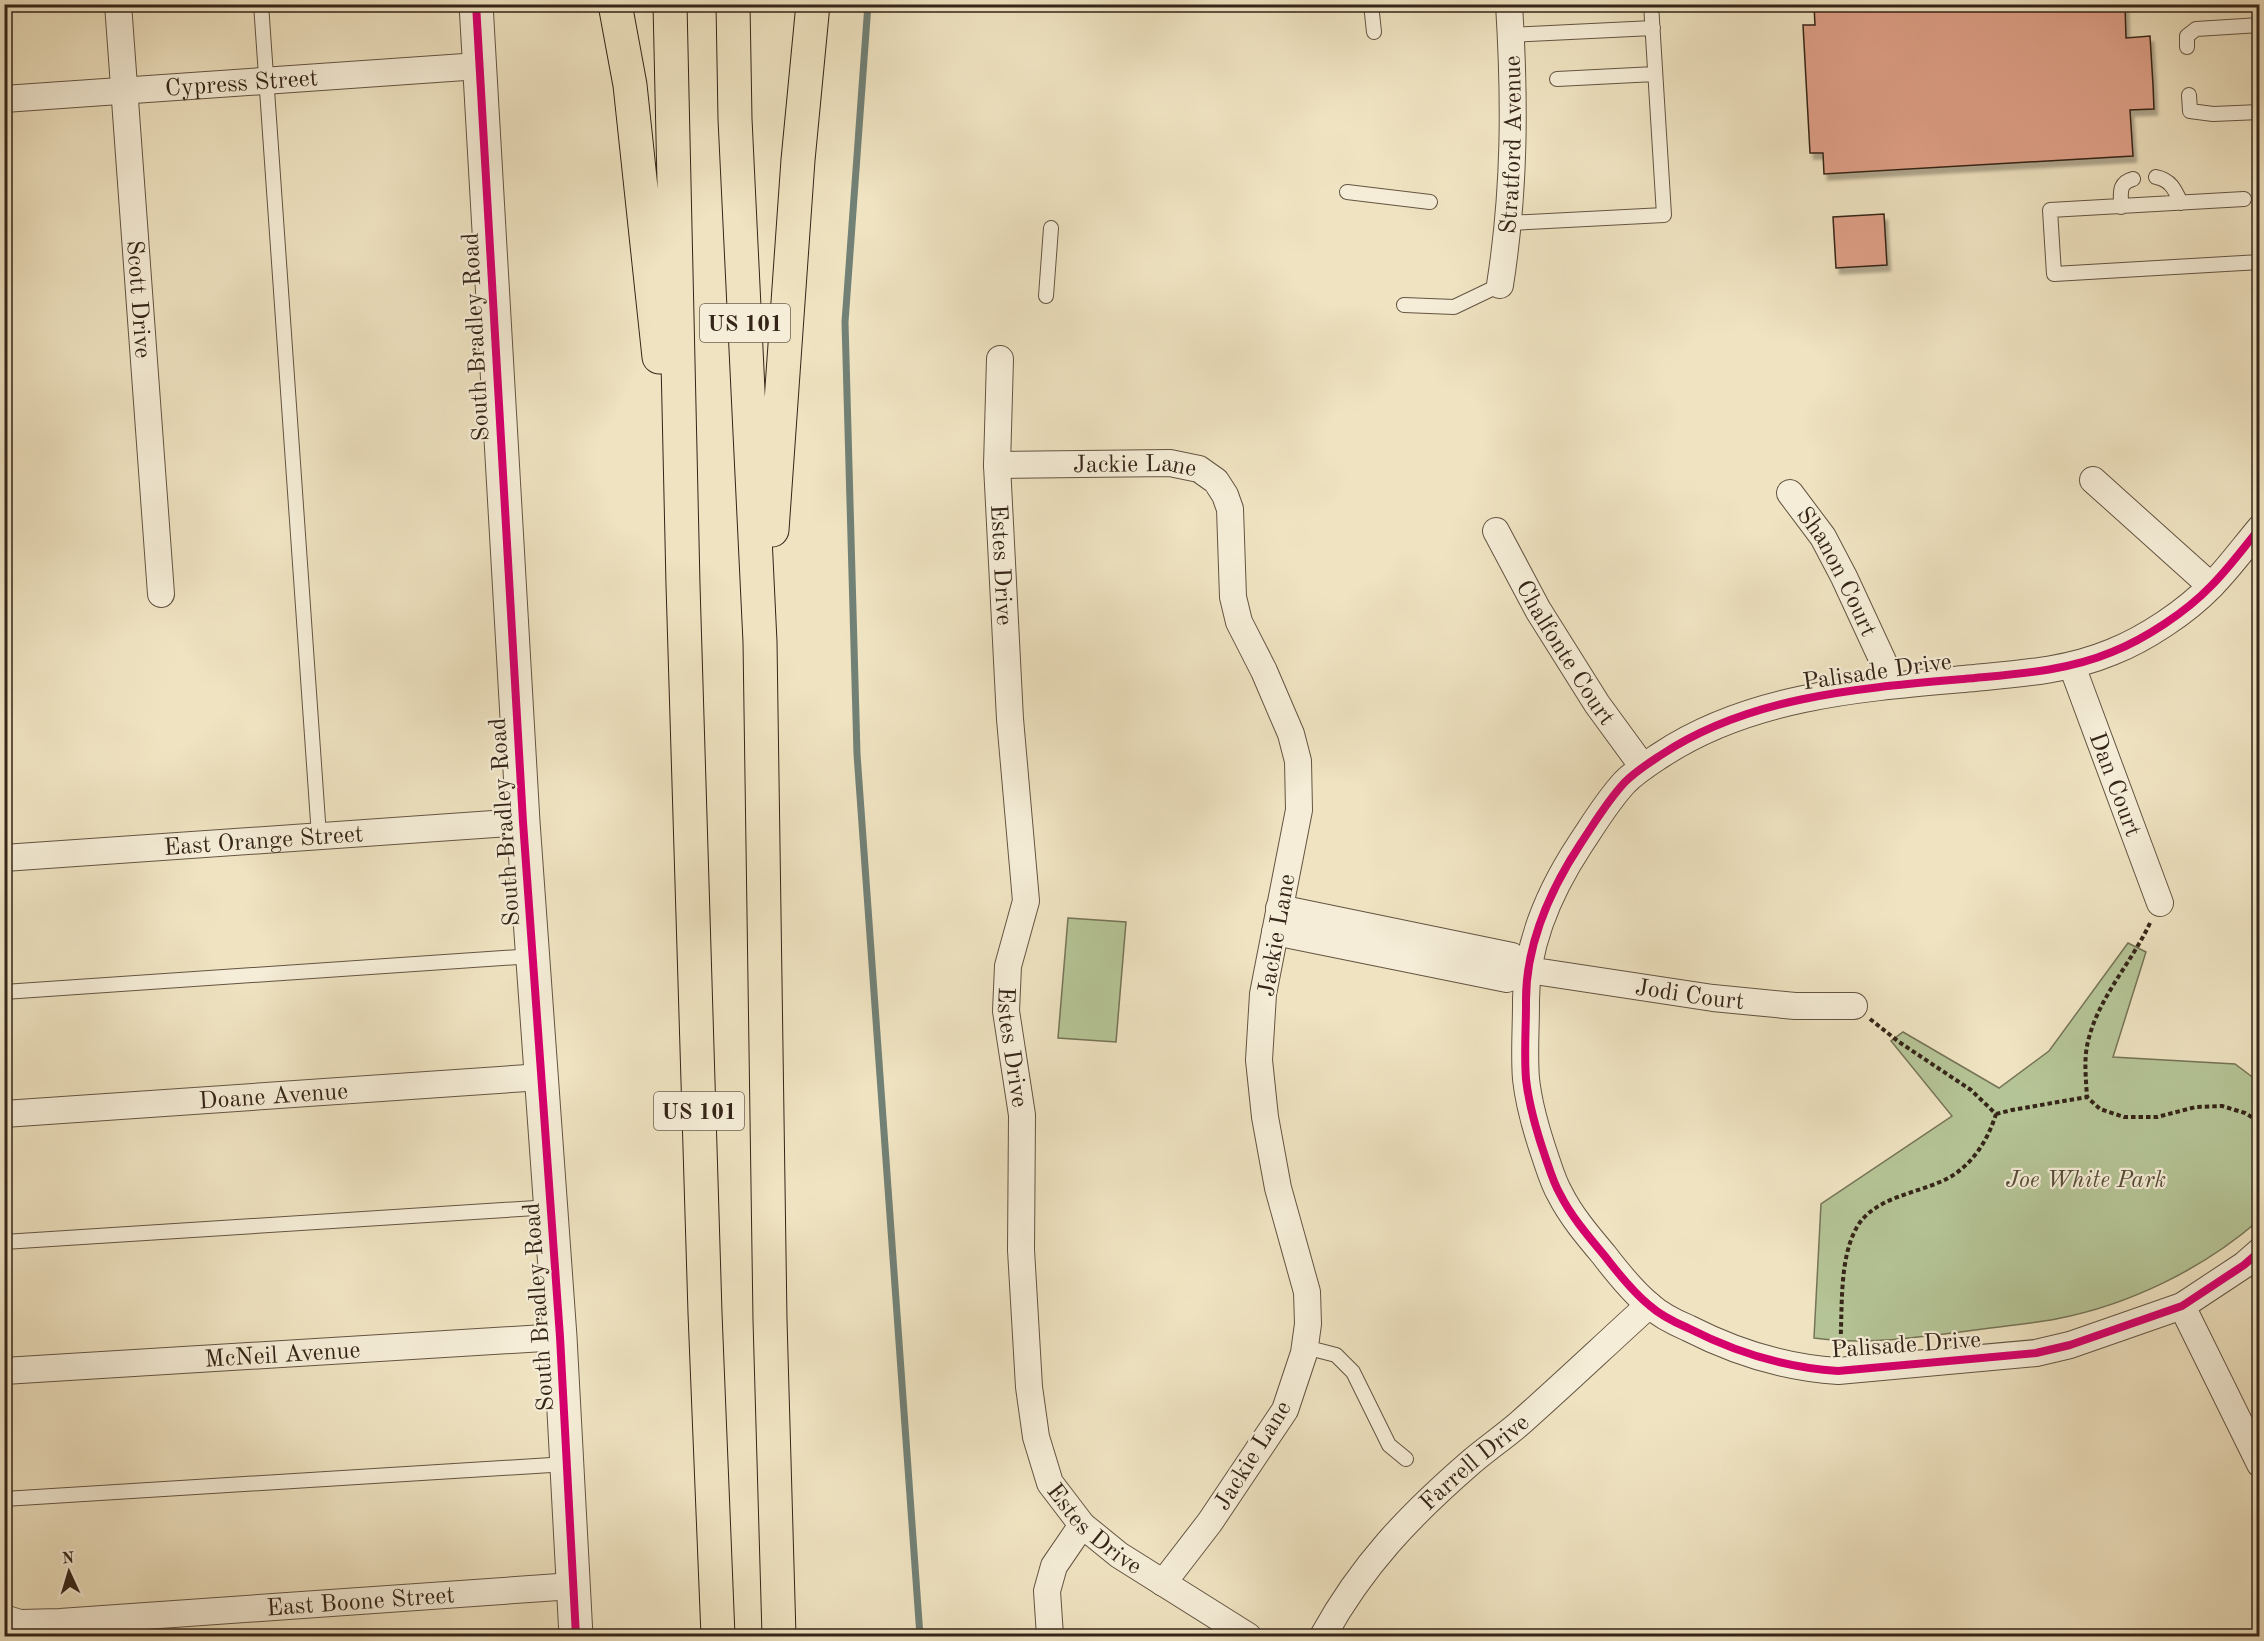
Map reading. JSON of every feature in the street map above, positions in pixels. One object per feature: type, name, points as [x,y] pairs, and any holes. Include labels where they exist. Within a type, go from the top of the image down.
[{"type":"highway","points":[[615,4],[630,85],[683,585]]},
{"type":"highway","name":"US 101","points":[[670,4],[683,585],[705,1301],[718,1636]]},
{"type":"highway","name":"US 101","points":[[733,4],[735,119],[759,642],[770,1308],[779,1636]]},
{"type":"highway","points":[[759,642],[773,518],[798,160],[813,4]]},
{"type":"street","name":"Scott Drive","points":[[118,4],[161,594]]},
{"type":"street","name":"South Bradley Road","points":[[476,4],[523,822],[560,1337],[576,1636]]},
{"type":"street","name":"Stratford Avenue","points":[[1500,285],[1509,223],[1513,167],[1513,74],[1509,4]]},
{"type":"street","name":"Cypress Street","points":[[4,99],[479,66]]},
{"type":"street","name":"Estes Drive","points":[[1000,359],[997,465],[1010,719],[1026,901],[1008,966],[1006,1011],[1022,1115],[1021,1250],[1029,1387],[1036,1437],[1050,1483],[1082,1525],[1119,1555],[1248,1636]]},
{"type":"street","name":"Jackie Lane","points":[[997,465],[1170,464],[1199,469],[1216,482],[1225,495],[1230,509],[1233,597],[1239,621],[1264,671],[1291,734],[1298,760],[1299,810],[1263,994],[1259,1060],[1265,1117],[1278,1188],[1307,1292],[1308,1324],[1305,1347],[1285,1410],[1210,1522],[1163,1583]]},
{"type":"street","points":[[2093,480],[2211,586]]},
{"type":"street","name":"Shanon Court","points":[[1790,493],[1828,547],[1894,685]]},
{"type":"street","name":"Palisade Drive","points":[[2259,528],[2211,586],[2186,608],[2137,640],[2111,653],[2072,666],[2043,671],[1894,685],[1821,695],[1752,713],[1684,740],[1643,767],[1626,782],[1610,800],[1566,868],[1543,915],[1528,970],[1526,995],[1526,1080],[1534,1126],[1558,1192],[1578,1223],[1611,1265],[1649,1305],[1668,1318],[1718,1343],[1780,1363],[1816,1370],[1838,1371],[2036,1353],[2070,1345],[2182,1306],[2244,1265],[2259,1251]]},
{"type":"street","name":"Chalfonte Court","points":[[1496,531],[1538,610],[1597,704],[1643,767]]},
{"type":"street","name":"Dan Court","points":[[2072,666],[2160,903]]},
{"type":"street","name":"East Orange Street","points":[[4,858],[523,822]]},
{"type":"street","name":"Jodi Court","points":[[1277,920],[1512,956],[1528,970],[1713,998],[1795,1006],[1854,1006]]},
{"type":"street","name":"Doane Avenue","points":[[4,1114],[542,1077]]},
{"type":"street","name":"Farrell Drive","points":[[1323,1636],[1342,1602],[1380,1550],[1425,1504],[1471,1462],[1518,1425],[1649,1305]]},
{"type":"street","points":[[2182,1306],[2259,1464]]},
{"type":"street","name":"McNeil Avenue","points":[[4,1371],[560,1337]]},
{"type":"street","points":[[1050,1636],[1047,1591],[1054,1566],[1082,1525]]},
{"type":"street","name":"East Boone Street","points":[[4,1618],[20,1623],[60,1622],[573,1586]]},
{"type":"lane","points":[[261,4],[319,836]]},
{"type":"lane","points":[[1371,4],[1374,32]]},
{"type":"lane","points":[[1509,223],[1664,215],[1651,4]]},
{"type":"lane","points":[[2187,47],[2187,36],[2196,29],[2259,25]]},
{"type":"lane","points":[[1511,35],[1653,28]]},
{"type":"lane","points":[[1557,79],[1655,74]]},
{"type":"lane","points":[[2189,95],[2190,111],[2213,114],[2259,112]]},
{"type":"lane","points":[[2156,177],[2166,179],[2174,187],[2181,203]]},
{"type":"lane","points":[[2121,207],[2121,188],[2125,181],[2133,178]]},
{"type":"lane","points":[[1347,192],[1430,202]]},
{"type":"lane","points":[[2244,200],[2050,210],[2054,274],[2259,262]]},
{"type":"lane","points":[[1046,296],[1051,228]]},
{"type":"lane","points":[[1404,305],[1454,307],[1500,285]]},
{"type":"lane","points":[[4,992],[532,956]]},
{"type":"lane","points":[[4,1242],[551,1207]]},
{"type":"lane","points":[[1305,1347],[1336,1355],[1353,1372],[1389,1445],[1406,1460]]},
{"type":"lane","points":[[4,1499],[567,1464]]},
{"type":"path","points":[[2160,903],[2140,946],[2116,979],[2090,1034],[2085,1060],[2087,1096],[2100,1109],[2124,1117],[2157,1117],[2196,1107],[2222,1106],[2245,1113],[2259,1122]]},
{"type":"path","points":[[1854,1006],[1899,1042],[1971,1090],[1996,1114]]},
{"type":"path","points":[[1996,1114],[2087,1096]]},
{"type":"path","points":[[1838,1371],[1845,1267],[1850,1243],[1858,1226],[1868,1214],[1885,1203],[1941,1182],[1955,1173],[1983,1145],[1996,1114]]},
{"type":"green space","points":[[1068,918],[1126,922],[1116,1042],[1058,1038]]},
{"type":"green space","name":"Joe White Park","points":[[2128,943],[2146,952],[2113,1057],[2235,1064],[2259,1082],[2259,1220],[2214,1254],[2164,1283],[2111,1305],[2083,1313],[2032,1323],[1905,1338],[1851,1341],[1814,1338],[1821,1204],[1952,1116],[1891,1041],[1903,1032],[1999,1088],[2049,1051]]},
{"type":"building","points":[[2125,4],[2126,38],[2150,36],[2153,85],[2154,109],[2130,110],[2133,156],[1824,174],[1823,153],[1810,153],[1803,25],[1815,25],[1814,5]]},
{"type":"building","points":[[1884,214],[1887,265],[1836,268],[1833,217]]},
{"type":"waterway","points":[[868,4],[845,322],[857,754],[920,1636]]},
{"type":"cycle path","points":[[476,4],[523,822],[560,1337],[576,1636]]},
{"type":"cycle path","points":[[2260,528],[2218,579],[2190,605],[2151,632],[2094,659],[2039,671],[1846,691],[1769,707],[1695,735],[1643,767],[1625,782],[1602,811],[1570,861],[1550,900],[1530,961],[1525,1051],[1527,1089],[1540,1139],[1556,1186],[1580,1226],[1619,1275],[1658,1312],[1706,1337],[1761,1357],[1799,1366],[1838,1371],[2036,1353],[2070,1345],[2182,1306],[2244,1265],[2260,1251]]}]
